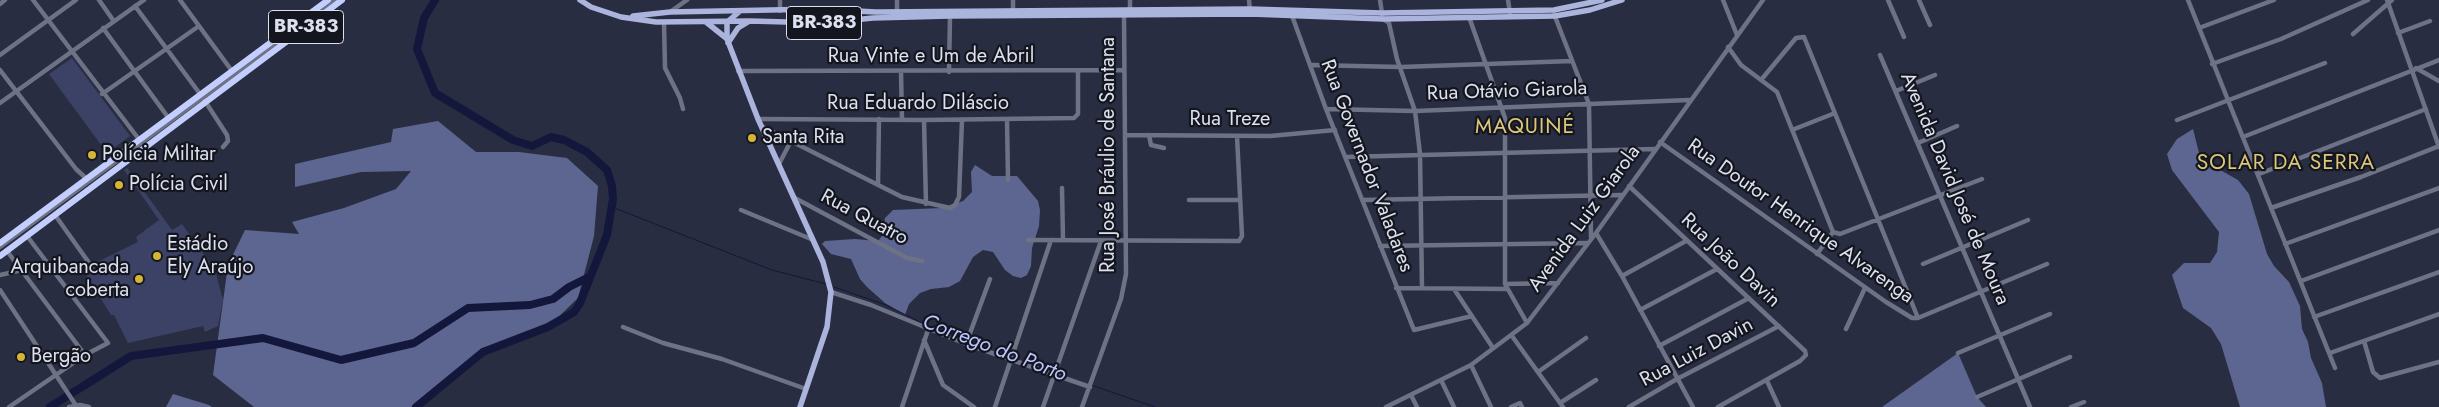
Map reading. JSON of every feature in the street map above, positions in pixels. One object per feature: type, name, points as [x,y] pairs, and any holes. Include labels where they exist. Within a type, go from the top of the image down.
[{"type":"highway","name":"BR-383","points":[[0,243],[91,181],[172,122],[203,98],[232,71],[328,0]]},
{"type":"highway","name":"BR-383","points":[[0,256],[55,215],[91,181],[203,98],[342,0]]},
{"type":"main road","name":"BR-383","points":[[580,0],[591,7],[621,17],[666,22],[750,21],[823,23],[897,14],[1250,11],[1382,16],[1554,13],[1622,0]]},
{"type":"main road","name":"BR-383","points":[[1589,7],[1602,0]]},
{"type":"main road","name":"BR-383","points":[[621,17],[670,12],[819,9],[950,16],[1013,13]]},
{"type":"main road","points":[[819,9],[827,16],[827,20],[823,23]]},
{"type":"main road","points":[[700,11],[704,22],[727,41]]},
{"type":"main road","points":[[742,11],[734,14],[726,22],[727,41],[758,119],[828,276],[831,292],[827,327],[800,407]]},
{"type":"main road","points":[[666,22],[670,12]]},
{"type":"main road","points":[[727,41],[738,28],[750,21]]},
{"type":"street","points":[[0,4],[5,0]]},
{"type":"street","points":[[33,0],[102,94],[142,143]]},
{"type":"street","points":[[0,55],[76,0]]},
{"type":"street","points":[[99,0],[113,20]]},
{"type":"street","points":[[0,103],[113,20],[144,0]]},
{"type":"street","points":[[180,0],[232,71]]},
{"type":"street","points":[[203,98],[335,0]]},
{"type":"street","points":[[670,12],[687,0]]},
{"type":"street","points":[[780,0],[780,11]]},
{"type":"street","points":[[897,0],[897,14]]},
{"type":"street","points":[[1013,0],[1013,13]]},
{"type":"street","name":"Rua José Bráulio de Santana","points":[[1082,407],[1125,287],[1124,70],[1127,13],[1130,0]]},
{"type":"street","points":[[1249,0],[1250,11]]},
{"type":"street","points":[[1380,0],[1382,16],[1389,23],[1397,60],[1415,110],[1420,154],[1422,288]]},
{"type":"street","points":[[1508,0],[1510,13]]},
{"type":"street","points":[[1723,0],[1737,35]]},
{"type":"street","name":"Avenida Luiz Giarola","points":[[1386,407],[1470,365],[1527,324],[1586,243],[1596,233],[1689,100],[1763,0]]},
{"type":"street","points":[[1888,0],[1904,37]]},
{"type":"street","points":[[1920,0],[1930,25]]},
{"type":"street","points":[[2188,0],[2335,368]]},
{"type":"street","points":[[2199,28],[2274,0]]},
{"type":"street","points":[[2212,64],[2281,39],[2368,0]]},
{"type":"street","points":[[2271,208],[2361,177],[2439,147],[2414,69],[2398,33],[2389,1],[2353,34]]},
{"type":"street","points":[[135,6],[203,98],[227,135],[228,141],[224,147]]},
{"type":"street","points":[[1469,13],[1505,118],[1505,284],[1506,289],[1527,324]]},
{"type":"street","points":[[1554,13],[1589,104],[1592,195],[1591,238]]},
{"type":"street","name":"Rua Governador Valadares","points":[[1292,14],[1312,65],[1326,109],[1414,330],[1472,316]]},
{"type":"street","points":[[949,72],[950,16]]},
{"type":"street","points":[[2398,33],[2430,21]]},
{"type":"street","points":[[666,22],[665,68],[680,98],[683,109]]},
{"type":"street","points":[[102,94],[199,26]]},
{"type":"street","points":[[103,28],[172,122]]},
{"type":"street","points":[[1761,80],[1796,38],[1804,37],[1918,318]]},
{"type":"street","points":[[1728,47],[1741,65],[1777,92],[1833,232]]},
{"type":"street","name":"Avenida David José de Moura","points":[[1880,55],[2030,407]]},
{"type":"street","points":[[2243,136],[2439,60]]},
{"type":"street","points":[[1312,65],[1401,67],[1572,62]]},
{"type":"street","points":[[2177,120],[2227,99],[2324,63]]},
{"type":"street","points":[[2414,69],[2439,81]]},
{"type":"street","points":[[0,70],[76,169],[91,181],[0,247]]},
{"type":"street","name":"Rua Vinte e Um de Abril","points":[[738,71],[949,72],[1124,70]]},
{"type":"street","name":"Rua Eduardo Diláscio","points":[[758,119],[962,120],[1077,117],[1078,71]]},
{"type":"street","points":[[901,72],[902,120]]},
{"type":"street","points":[[1896,91],[1935,75]]},
{"type":"street","name":"Rua Otávio Giarola","points":[[1326,109],[1415,110],[1689,100]]},
{"type":"street","points":[[2259,174],[2426,109]]},
{"type":"street","points":[[1792,130],[1835,113]]},
{"type":"street","points":[[878,185],[879,119]]},
{"type":"street","points":[[1007,119],[1008,180]]},
{"type":"street","points":[[924,120],[926,204]]},
{"type":"street","points":[[763,127],[902,197],[950,208],[958,202],[962,120]]},
{"type":"street","points":[[1918,143],[1957,126]]},
{"type":"street","name":"Rua Treze","points":[[1124,135],[1270,136],[1335,130]]},
{"type":"street","points":[[1149,135],[1151,145],[1164,148]]},
{"type":"street","points":[[1028,240],[1239,241],[1242,236],[1237,136]]},
{"type":"street","points":[[779,164],[791,141]]},
{"type":"street","name":"Rua Doutor Henrique Alvarenga","points":[[1660,142],[1907,316],[1918,318],[1982,293],[2046,264]]},
{"type":"street","points":[[1346,157],[1655,149]]},
{"type":"street","points":[[1833,232],[1840,234],[1982,179]]},
{"type":"street","name":"Rua João Davin","points":[[1629,186],[1686,241],[1804,348],[1806,353],[1803,359],[1767,381]]},
{"type":"street","points":[[1062,188],[1063,239]]},
{"type":"street","points":[[2285,244],[2439,188]]},
{"type":"street","points":[[1362,200],[1622,195]]},
{"type":"street","name":"Rua Quatro","points":[[793,197],[907,258],[922,261]]},
{"type":"street","points":[[1189,200],[1240,200]]},
{"type":"street","points":[[741,210],[811,239]]},
{"type":"street","points":[[55,215],[92,267]]},
{"type":"street","points":[[1922,264],[2028,220]]},
{"type":"street","points":[[2301,281],[2439,230]]},
{"type":"street","points":[[1817,254],[1833,232]]},
{"type":"street","points":[[1596,233],[1622,276],[1692,407]]},
{"type":"street","points":[[9,407],[56,378],[85,355],[108,343],[27,236]]},
{"type":"street","points":[[995,407],[1051,240]]},
{"type":"street","points":[[1043,407],[1101,241]]},
{"type":"street","points":[[1622,276],[1686,241]]},
{"type":"street","points":[[1380,246],[1586,243]]},
{"type":"street","points":[[7,251],[85,355]]},
{"type":"street","points":[[1640,310],[1717,269]]},
{"type":"street","points":[[0,274],[22,270]]},
{"type":"street","points":[[2314,317],[2439,272]]},
{"type":"street","points":[[966,342],[990,279]]},
{"type":"street","points":[[1505,284],[1558,283]]},
{"type":"street","points":[[1396,288],[1506,289]]},
{"type":"street","points":[[1846,329],[1866,288]]},
{"type":"street","points":[[1454,289],[1493,348]]},
{"type":"street","points":[[0,290],[76,406]]},
{"type":"street","points":[[831,292],[871,305],[928,330],[1090,385]]},
{"type":"street","points":[[1659,346],[1749,298]]},
{"type":"street","points":[[1958,353],[2050,314]]},
{"type":"street","points":[[2330,354],[2439,314]]},
{"type":"street","name":"Rua Luiz Davin","points":[[1629,407],[1677,379],[1779,326]]},
{"type":"street","points":[[623,327],[663,343],[722,359],[806,389]]},
{"type":"street","points":[[902,407],[928,330]]},
{"type":"street","points":[[1512,336],[1561,405],[1596,380]]},
{"type":"street","points":[[1538,372],[1586,338]]},
{"type":"street","points":[[924,340],[943,385],[974,407]]},
{"type":"street","points":[[2364,341],[2373,372],[2378,378],[2386,378],[2439,362]]},
{"type":"street","points":[[1977,397],[2070,357]]},
{"type":"street","points":[[1470,365],[1491,407]]},
{"type":"street","points":[[1440,380],[1454,407]]},
{"type":"street","points":[[1718,407],[1767,381],[1779,407]]},
{"type":"street","points":[[1411,395],[1417,407]]},
{"type":"street","points":[[2072,407],[2084,402]]},
{"type":"street","points":[[1510,407],[1521,405]]},
{"type":"street","points":[[68,407],[89,407]]},
{"type":"shaded area","points":[[72,58],[130,136],[107,153],[49,74]]},
{"type":"shaded area","points":[[438,121],[476,152],[519,152],[567,158],[598,186],[594,236],[578,298],[548,327],[483,352],[416,407],[254,407],[213,375],[228,265],[245,230],[299,234],[292,222],[344,208],[396,189],[411,171],[361,172],[295,187],[295,164],[391,142],[393,129]]},
{"type":"shaded area","points":[[2193,129],[2199,153],[2206,162],[2238,180],[2249,194],[2267,254],[2274,266],[2289,282],[2300,306],[2302,329],[2308,342],[2311,358],[2322,383],[2326,407],[2240,407],[2221,344],[2211,328],[2183,308],[2172,275],[2184,263],[2210,263],[2217,252],[2219,232],[2172,170],[2167,154],[2177,139]]},
{"type":"shaded area","points":[[975,165],[992,176],[1017,176],[1038,201],[1040,210],[1039,226],[1032,248],[1031,266],[1027,275],[1021,278],[1013,276],[1005,270],[993,252],[983,250],[973,257],[960,281],[949,287],[931,289],[920,293],[909,304],[905,315],[885,303],[867,287],[860,279],[851,259],[831,254],[822,244],[825,241],[855,239],[878,241],[882,236],[885,218],[893,210],[942,208],[963,201],[972,192],[971,172]]},
{"type":"shaded area","name":"Estádio Ely Araújo","points":[[127,168],[172,230],[182,224],[215,270],[223,300],[218,326],[205,332],[203,326],[128,343],[114,315],[111,315],[86,275],[96,269],[93,264],[138,242],[136,237],[159,220],[124,170]]},
{"type":"shaded area","points":[[1958,353],[1977,397],[1986,407],[1882,407]]},
{"type":"shaded area","points":[[173,394],[209,405],[212,407],[166,407]]},
{"type":"waterway","points":[[416,407],[483,352],[548,327],[574,312],[580,303],[607,235],[613,199],[612,186],[607,170],[587,152],[564,140],[551,137],[532,146],[513,140],[435,93],[417,49],[424,18],[435,0]]},
{"type":"waterway","points":[[612,207],[772,270],[826,284]]},
{"type":"waterway","points":[[50,407],[131,356],[263,338],[341,360],[414,343],[468,308],[530,305],[553,299],[569,287],[589,277]]},
{"type":"waterway","name":"Corrego do Porto","points":[[834,287],[886,305],[930,327]]},
{"type":"waterway","name":"Corrego do Porto","points":[[1091,385],[1155,407]]},
{"type":"place","name":"Santa Rita","points":[[752,138]]},
{"type":"place","name":"Polícia Militar","points":[[92,155]]},
{"type":"place","name":"Polícia Civil","points":[[119,185]]},
{"type":"place","name":"Estádio Ely Araújo","points":[[157,256]]},
{"type":"place","name":"Arquibancada coberta","points":[[139,279]]},
{"type":"place","name":"Bergão","points":[[21,357]]},
{"type":"district","name":"MAQUINÉ","points":[[1525,128]]},
{"type":"district","name":"SOLAR DA SERRA","points":[[2286,164]]}]
